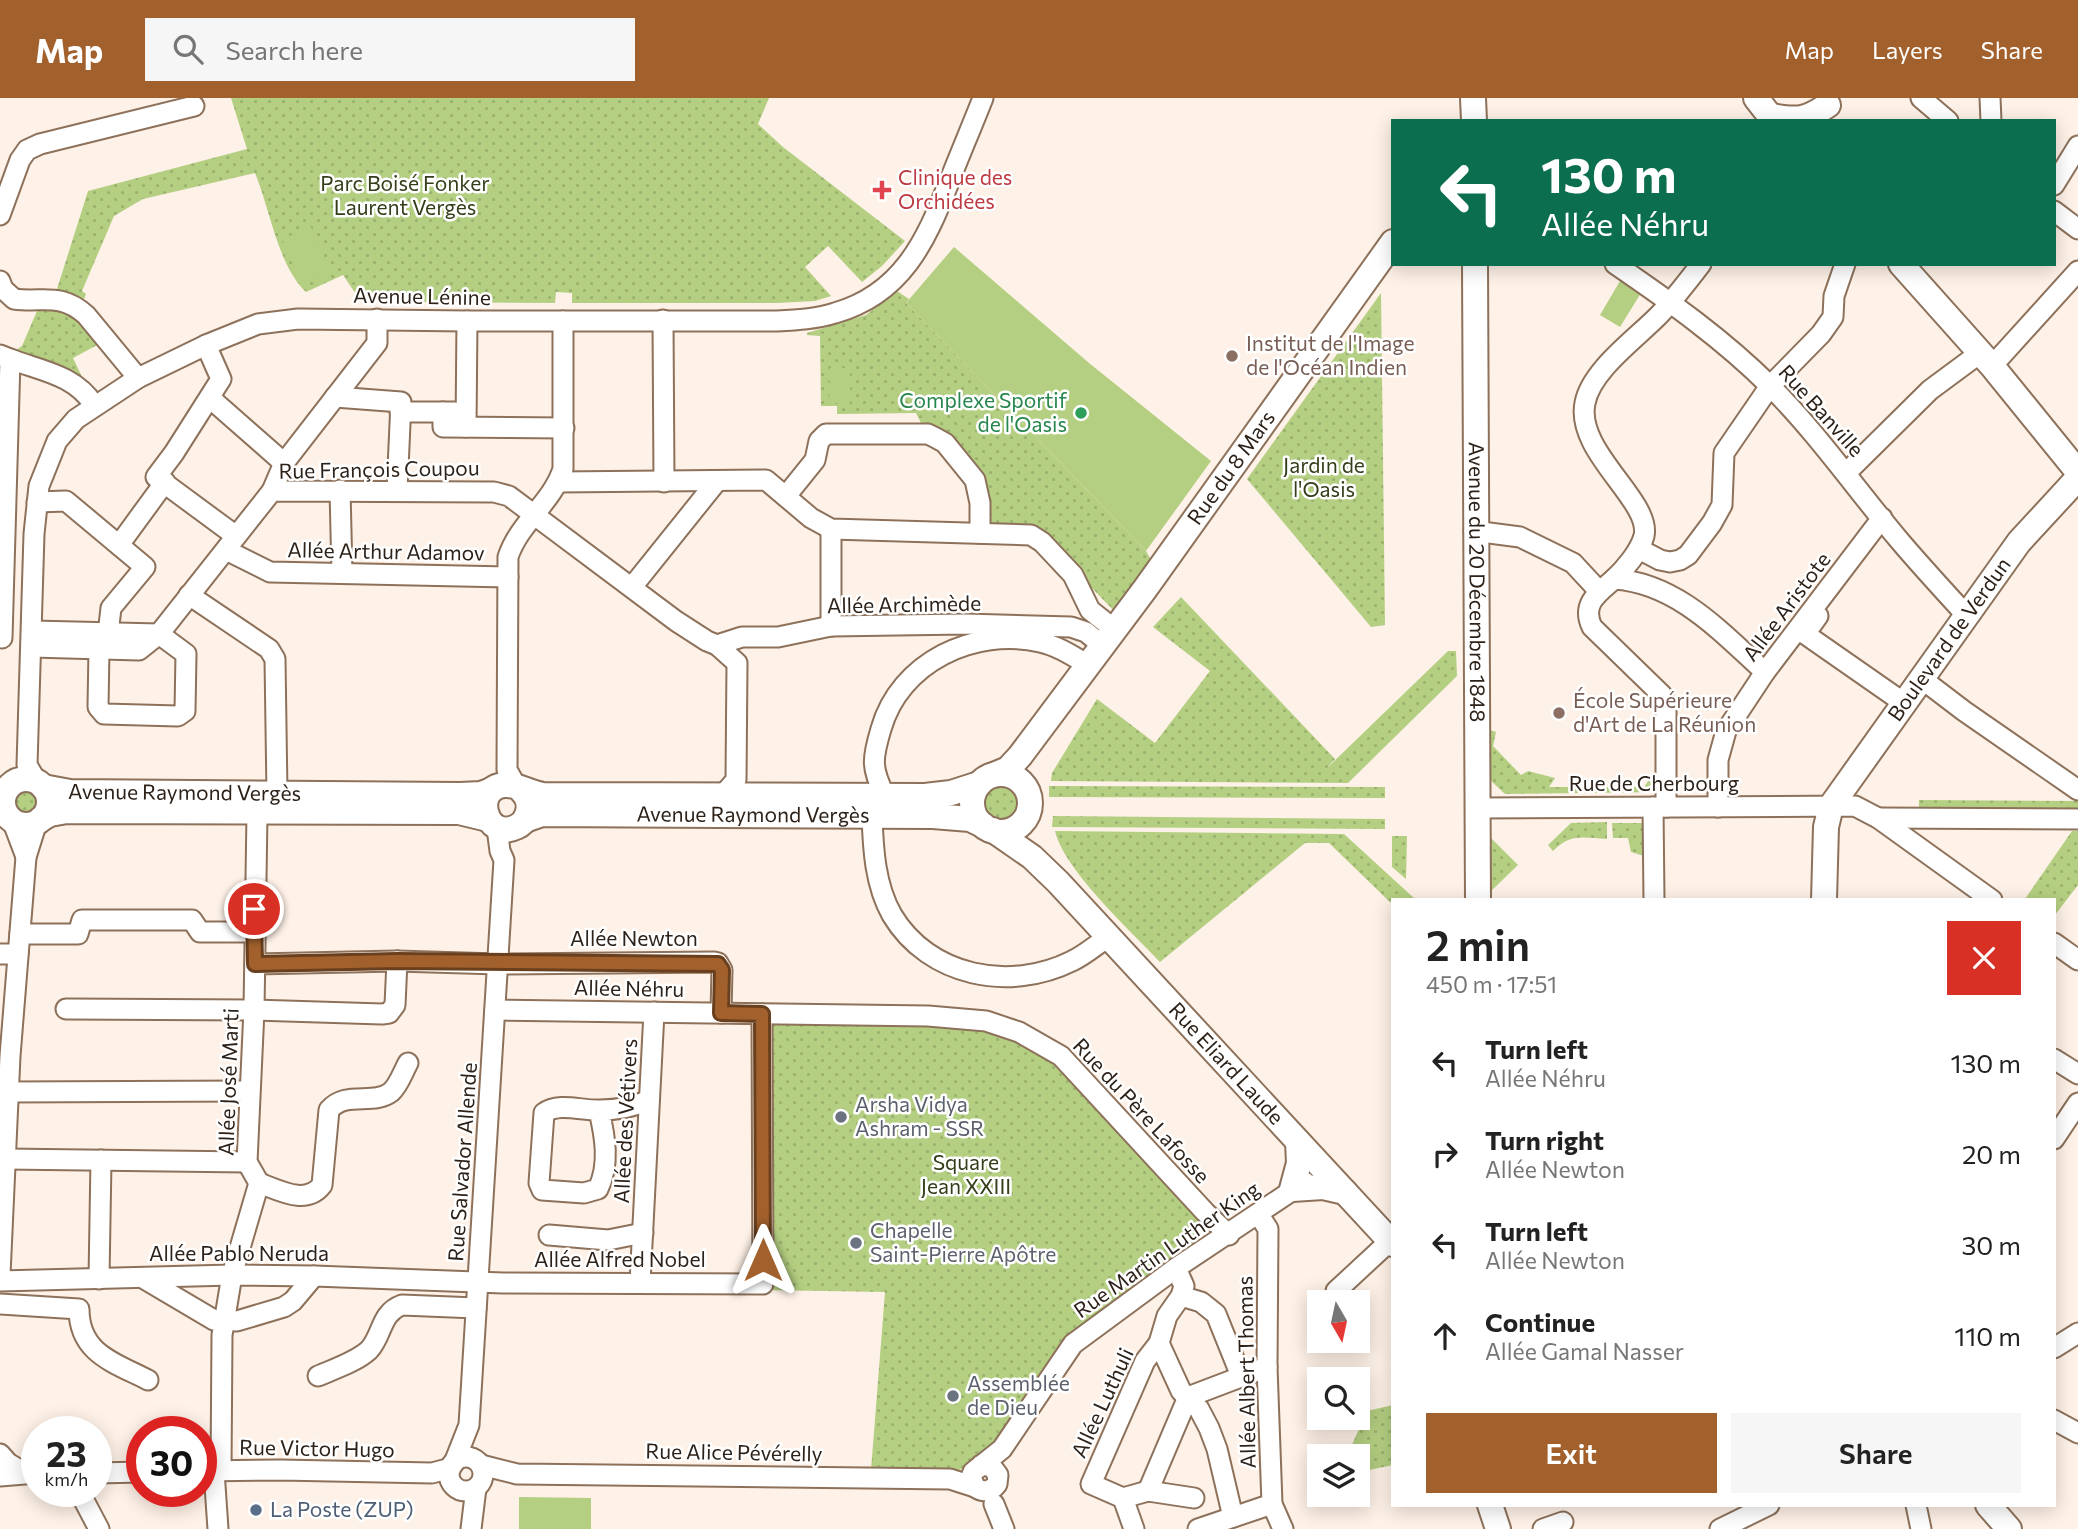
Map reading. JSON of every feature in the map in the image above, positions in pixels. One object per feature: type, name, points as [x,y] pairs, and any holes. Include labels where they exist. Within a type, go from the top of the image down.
[{"type":"main road","points":[[1800,119],[1827,108]]},
{"type":"main road","points":[[1767,112],[1791,119]]},
{"type":"main road","name":"Rue du 8 Mars","points":[[987,779],[1008,769],[1068,693],[1391,245]]},
{"type":"main road","name":"Avenue du 20 Décembre 1848","points":[[1475,266],[1474,531],[1478,898]]},
{"type":"main road","points":[[1903,266],[1986,359],[2078,472]]},
{"type":"main road","name":"Boulevard de Verdun","points":[[1831,806],[2019,542],[2078,478]]},
{"type":"main road","name":"Rue du 8 Mars","points":[[1029,806],[1037,758],[1046,732],[1068,693]]},
{"type":"main road","points":[[1013,776],[1021,781],[1029,806],[1017,827],[1001,832],[988,828],[977,818],[972,801],[987,779],[1013,776]]},
{"type":"main road","name":"Avenue Raymond Vergès","points":[[39,820],[50,814],[67,811],[459,812],[506,824],[542,814],[878,806],[942,794],[987,779]]},
{"type":"main road","points":[[22,781],[48,794],[49,803],[39,820],[24,824],[6,814],[4,798],[22,781]]},
{"type":"main road","name":"Avenue Raymond Vergès","points":[[22,781],[70,792],[276,783],[460,795],[481,794],[506,785],[542,795],[737,791],[970,819],[988,828]]},
{"type":"main road","points":[[506,785],[528,801],[529,807],[506,824],[485,800],[506,785]]},
{"type":"main road","name":"Rue Eliard Laude","points":[[1029,806],[1042,852],[1058,882]]},
{"type":"main road","points":[[1824,898],[1826,827],[1831,806]]},
{"type":"main road","name":"Rue Eliard Laude","points":[[988,828],[1032,857],[1058,882],[1298,1142],[1313,1180]]},
{"type":"main road","points":[[1298,1142],[1299,1163],[1313,1180],[1345,1192],[1391,1242]]},
{"type":"main road","points":[[1489,1507],[1490,1529]]},
{"type":"main road","points":[[1490,1507],[1498,1529]]},
{"type":"main road","points":[[1990,1507],[2009,1529]]},
{"type":"street","name":"Avenue Lénine","points":[[22,781],[28,724],[38,486],[57,441],[76,419],[94,405],[138,378],[206,345],[258,324],[298,319],[803,319],[837,313],[871,297],[903,270],[926,237],[984,98]]},
{"type":"street","points":[[1921,98],[1946,119]]},
{"type":"street","points":[[1990,98],[1991,119]]},
{"type":"street","points":[[0,215],[20,160],[27,150],[40,144],[194,106]]},
{"type":"street","points":[[2056,183],[2078,146]]},
{"type":"street","points":[[2056,212],[2078,229]]},
{"type":"street","name":"Rue Banville","points":[[1618,266],[1671,302],[1770,386],[1846,473],[1899,540],[1967,615]]},
{"type":"street","points":[[1654,898],[1665,704],[1662,695],[1654,686],[1592,627],[1588,611],[1606,585],[1639,549],[1645,528],[1642,513],[1591,440],[1584,405],[1602,373],[1671,302],[1699,266]]},
{"type":"street","points":[[1639,549],[1670,562],[1688,555],[1722,505],[1724,453],[1770,386],[1821,334],[1833,317],[1834,296],[1843,266]]},
{"type":"street","points":[[1846,473],[1930,390],[1986,359],[2078,271]]},
{"type":"street","points":[[0,281],[13,299],[53,298],[76,307],[86,315],[138,378]]},
{"type":"street","points":[[272,491],[284,463],[377,343],[377,319]]},
{"type":"street","points":[[663,320],[664,482]]},
{"type":"street","points":[[466,420],[467,321]]},
{"type":"street","points":[[506,785],[508,577],[511,549],[559,482],[563,469],[563,321]]},
{"type":"street","points":[[115,542],[160,480],[221,377],[206,345]]},
{"type":"street","points":[[37,502],[66,501],[145,567],[111,608],[103,641],[98,707],[104,714],[178,716],[186,711],[186,653],[159,634],[103,641],[1,638],[5,357],[81,387],[94,405]]},
{"type":"street","points":[[335,397],[401,402],[397,490]]},
{"type":"street","points":[[210,398],[284,463]]},
{"type":"street","points":[[400,412],[443,412],[466,420],[564,428]]},
{"type":"street","points":[[786,496],[815,460],[819,441],[826,434],[928,434],[944,443],[975,480],[980,503],[980,533]]},
{"type":"street","name":"Allée Arthur Adamov","points":[[160,480],[231,543],[270,572],[508,577]]},
{"type":"street","points":[[559,482],[766,480],[811,518],[831,528],[1025,534],[1037,538],[1073,575],[1090,610],[1102,647],[1062,649],[1040,642],[1011,639],[987,641],[961,646],[936,656],[908,681],[885,715],[874,753],[878,806],[873,845],[879,880],[892,915],[921,947],[947,965],[982,976],[1000,978],[1039,973],[1074,960],[1108,937]]},
{"type":"street","points":[[632,587],[717,481]]},
{"type":"street","points":[[340,490],[342,573]]},
{"type":"street","name":"Rue François Coupou","points":[[159,634],[272,491],[397,490],[502,494],[517,501],[535,515]]},
{"type":"street","points":[[535,515],[676,621],[717,645],[737,663],[737,791]]},
{"type":"street","name":"Allée Aristote","points":[[1718,807],[1721,746],[1726,731],[1765,672],[1882,518]]},
{"type":"street","points":[[831,528],[831,626]]},
{"type":"street","points":[[1474,531],[1520,537],[1573,563],[1606,585],[1647,585],[1680,600],[1709,620],[1765,672]]},
{"type":"street","points":[[189,595],[269,649],[275,659],[276,783]]},
{"type":"street","points":[[1827,604],[1805,634],[1904,703]]},
{"type":"street","name":"Allée Archimède","points":[[717,645],[742,637],[778,637],[831,626],[969,624],[1071,627],[1086,632],[1102,647]]},
{"type":"street","points":[[1922,679],[2078,790]]},
{"type":"street","name":"Rue de Cherbourg","points":[[1478,808],[1855,806],[1878,818]]},
{"type":"street","name":"Allée José Marti","points":[[257,813],[254,1010],[247,1162],[259,1183]]},
{"type":"street","points":[[6,814],[26,857]]},
{"type":"street","points":[[1878,818],[2078,819]]},
{"type":"street","points":[[1878,818],[1989,898]]},
{"type":"street","points":[[0,1275],[8,1092],[5,1056],[13,947],[26,857],[39,820]]},
{"type":"street","name":"Rue Salvador Allende","points":[[446,1468],[469,1425],[506,824]]},
{"type":"street","points":[[13,947],[78,934],[82,920],[192,920],[200,932],[254,932]]},
{"type":"street","points":[[2056,944],[2078,960]]},
{"type":"street","points":[[66,1009],[389,1013],[395,1005],[397,961]]},
{"type":"street","name":"Allée Newton","points":[[255,964],[397,961],[498,964],[714,962],[722,970],[721,1013]]},
{"type":"street","name":"Allée Néhru","points":[[495,1010],[762,1014]]},
{"type":"street","name":"Allée des Vétivers","points":[[640,1283],[654,1012]]},
{"type":"street","name":"Allée Alfred Nobel","points":[[478,1281],[762,1284],[762,1014]]},
{"type":"street","name":"Rue du Père Lafosse","points":[[762,1014],[957,1017],[986,1021],[1019,1032],[1053,1050],[1078,1072],[1228,1235]]},
{"type":"street","points":[[2056,1060],[2078,1074]]},
{"type":"street","points":[[216,1416],[222,1335],[232,1275],[259,1183],[297,1196],[317,1192],[322,1185],[330,1110],[335,1103],[343,1099],[389,1094],[408,1063]]},
{"type":"street","points":[[8,1092],[249,1091]]},
{"type":"street","points":[[599,1111],[605,1146],[603,1178],[598,1189],[584,1193],[542,1190],[539,1183],[544,1113],[553,1108],[599,1111],[633,1106],[649,1100]]},
{"type":"street","points":[[2056,1136],[2078,1103]]},
{"type":"street","points":[[5,1158],[247,1162]]},
{"type":"street","points":[[99,1279],[101,1160]]},
{"type":"street","name":"Rue Martin Luther King","points":[[985,1482],[1002,1449],[1073,1344],[1176,1268],[1313,1180]]},
{"type":"street","name":"Allée Albert Thomas","points":[[1259,1215],[1268,1229],[1267,1367],[1272,1504],[1283,1529]]},
{"type":"street","name":"Allée des Vétivers","points":[[549,1235],[608,1240],[643,1233]]},
{"type":"street","points":[[1337,1290],[1391,1244]]},
{"type":"street","points":[[1176,1268],[1184,1286],[1181,1296],[1201,1302],[1216,1314],[1241,1376]]},
{"type":"street","name":"Allée Pablo Neruda","points":[[0,1281],[232,1275],[478,1281]]},
{"type":"street","points":[[143,1278],[214,1320],[237,1321],[284,1307],[293,1301],[314,1276]]},
{"type":"street","name":"Allée Luthuli","points":[[1124,1498],[1091,1484],[1145,1361],[1159,1343],[1167,1317],[1181,1296]]},
{"type":"street","points":[[0,1304],[79,1308],[79,1324],[94,1351],[148,1380]]},
{"type":"street","points":[[318,1376],[370,1349],[388,1313],[394,1308],[402,1305],[476,1308]]},
{"type":"street","points":[[2056,1347],[2078,1333]]},
{"type":"street","points":[[1159,1343],[1181,1391],[1199,1409],[1217,1449],[1233,1517]]},
{"type":"street","points":[[1148,1490],[1188,1397],[1267,1367]]},
{"type":"street","points":[[2056,1421],[2078,1433]]},
{"type":"street","points":[[469,1425],[479,1475],[471,1529]]},
{"type":"street","points":[[0,1454],[8,1463],[21,1468]]},
{"type":"street","name":"Rue Victor Hugo","points":[[217,1471],[446,1468],[463,1458],[479,1475]]},
{"type":"street","points":[[446,1468],[457,1488],[467,1491],[479,1475]]},
{"type":"street","points":[[0,1476],[21,1473]]},
{"type":"street","name":"Rue Alice Pévérelly","points":[[479,1475],[950,1479],[985,1482]]},
{"type":"street","points":[[985,1482],[1004,1529]]},
{"type":"street","points":[[1134,1529],[1124,1498],[1148,1490],[1194,1498]]},
{"type":"street","points":[[1198,1529],[1272,1504]]},
{"type":"street","points":[[87,1507],[99,1529]]},
{"type":"street","points":[[216,1507],[218,1529]]},
{"type":"street","points":[[1735,1521],[1765,1507]]},
{"type":"street","points":[[1916,1507],[1921,1529]]},
{"type":"street","points":[[1544,1529],[1563,1522]]},
{"type":"green space","name":"Parc Boisé Fonker Laurent Vergès","points":[[231,98],[769,98],[758,124],[783,147],[905,241],[882,266],[862,282],[828,246],[805,267],[831,296],[815,301],[572,303],[572,293],[556,292],[555,303],[410,302],[410,298],[360,300],[343,275],[306,292],[296,281],[288,268],[255,173],[143,199],[114,216],[82,291],[86,294],[83,302],[101,343],[73,358],[82,377],[79,380],[13,352],[22,346],[45,292],[57,289],[88,191],[247,149]]},
{"type":"green space","points":[[311,227],[330,273],[302,285],[282,239]]},
{"type":"green space","name":"Complexe Sportif de l'Oasis","points":[[954,247],[1089,363],[1211,461],[1146,551],[906,303]]},
{"type":"green space","points":[[1620,281],[1641,293],[1620,327],[1600,315]]},
{"type":"green space","points":[[897,291],[909,299],[906,303],[1146,551],[1153,563],[1117,614],[1036,530],[990,528],[988,502],[923,427],[916,413],[837,414],[837,406],[821,406],[820,336],[807,333],[866,315]]},
{"type":"green space","name":"Jardin de l'Oasis","points":[[1381,293],[1385,625],[1371,627],[1247,479]]},
{"type":"green space","points":[[830,368],[850,368],[850,403],[829,403]]},
{"type":"green space","points":[[1181,597],[1335,759],[1326,769],[1448,651],[1456,651],[1457,676],[1348,783],[1051,781],[1052,773],[1097,699],[1155,743],[1210,671],[1153,627]]},
{"type":"green space","points":[[1487,729],[1496,732],[1493,746],[1521,775],[1528,771],[1555,778],[1549,787],[1644,787],[1649,780],[1656,780],[1660,783],[1660,792],[1505,794],[1489,779]]},
{"type":"green space","points":[[1002,780],[1018,786],[1024,802],[1018,818],[1002,824],[986,818],[980,802],[986,786]]},
{"type":"green space","points":[[1049,786],[1385,787],[1385,798],[1049,797]]},
{"type":"green space","points":[[27,788],[37,792],[41,802],[37,812],[27,816],[17,812],[13,802],[17,792]]},
{"type":"green space","points":[[1919,800],[2078,801],[2078,814],[1919,813]]},
{"type":"green space","points":[[1053,816],[1385,819],[1385,829],[1052,827]]},
{"type":"green space","points":[[1607,822],[1607,839],[1572,839],[1553,851],[1548,845],[1571,823]]},
{"type":"green space","points":[[1612,823],[1644,823],[1644,856],[1631,852],[1628,838],[1613,838]]},
{"type":"green space","points":[[1055,831],[1344,834],[1414,898],[1391,898],[1391,903],[1329,843],[1305,843],[1160,962],[1085,881],[1061,847]]},
{"type":"green space","points":[[2072,831],[2078,831],[2078,885],[2056,914],[2056,898],[2026,898]]},
{"type":"green space","points":[[1392,836],[1407,836],[1406,879],[1392,867]]},
{"type":"green space","points":[[1491,838],[1518,865],[1490,892]]},
{"type":"green space","name":"Square Jean XXIII","points":[[959,1023],[1017,1039],[1067,1072],[1196,1213],[1200,1233],[1196,1246],[1075,1333],[987,1457],[955,1472],[871,1470],[885,1292],[765,1290],[772,1024]]},
{"type":"green space","points":[[1391,1405],[1391,1465],[1370,1470],[1370,1444],[1352,1444],[1359,1430],[1370,1430],[1370,1410]]},
{"type":"green space","points":[[519,1497],[591,1498],[591,1529],[519,1529]]},
{"type":"place","name":"Clinique des Orchidées","points":[[882,190]]},
{"type":"place","name":"Institut de l'Image de l'Océan Indien","points":[[1232,356]]},
{"type":"place","name":"Complexe Sportif de l'Oasis","points":[[1081,413]]},
{"type":"place","name":"École Supérieure d'Art de La Réunion","points":[[1559,713]]},
{"type":"place","name":"Arsha Vidya Ashram - SSR","points":[[841,1117]]},
{"type":"place","name":"Chapelle Saint-Pierre Apôtre","points":[[856,1243]]},
{"type":"place","name":"Assemblée de Dieu","points":[[953,1396]]},
{"type":"place","name":"La Poste (ZUP)","points":[[256,1510]]},
{"type":"route","points":[[254,909],[255,964],[397,961],[718,964],[722,970],[721,1013],[762,1014],[763,1260]]}]
